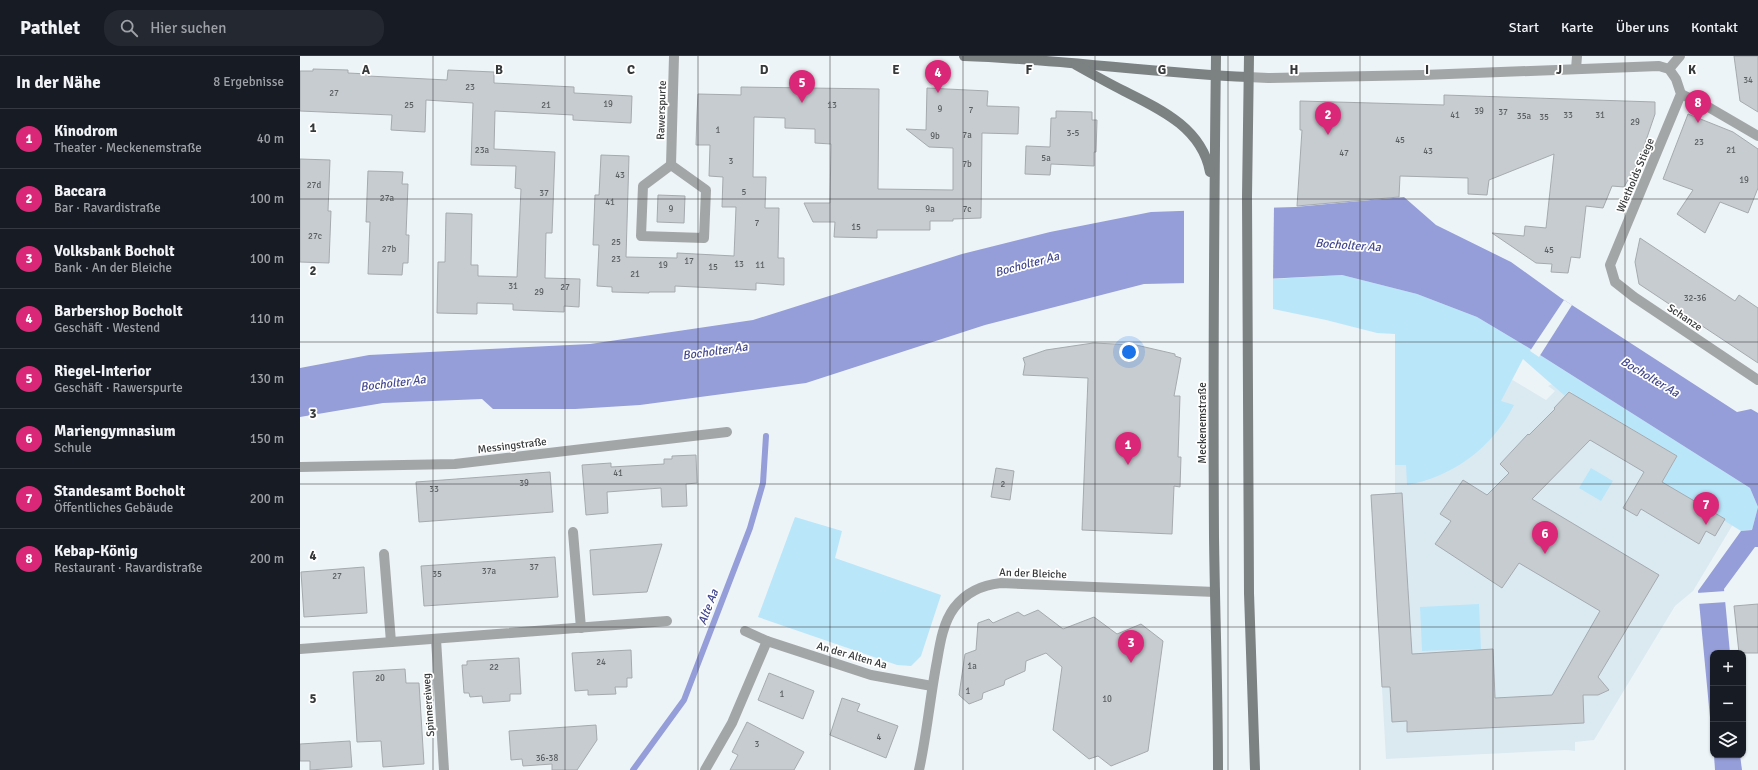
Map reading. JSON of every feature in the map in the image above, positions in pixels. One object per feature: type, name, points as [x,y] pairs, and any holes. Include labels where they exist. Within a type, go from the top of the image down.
[{"type":"main road","points":[[964,56],[1071,62],[1166,73],[1248,78]]},
{"type":"main road","name":"Meckenemstraße","points":[[1216,56],[1214,300],[1215,592],[1218,680],[1218,770]]},
{"type":"main road","points":[[1249,56],[1247,197],[1249,600],[1255,770]]},
{"type":"main road","points":[[1071,62],[1123,91],[1150,103],[1183,126],[1201,145],[1208,161],[1214,195]]},
{"type":"street","name":"Rawerspurte","points":[[671,165],[674,56]]},
{"type":"street","points":[[1576,69],[1577,56]]},
{"type":"street","points":[[1669,69],[1680,56]]},
{"type":"street","points":[[1248,78],[1415,76],[1659,66],[1669,69],[1682,94],[1710,108],[1758,136]]},
{"type":"street","name":"Wietholds Stiege","points":[[1610,265],[1682,94]]},
{"type":"street","points":[[671,165],[706,190],[704,238],[641,236],[642,186],[671,165]]},
{"type":"street","name":"Schanze","points":[[1610,265],[1615,282],[1634,297],[1758,380]]},
{"type":"street","name":"Messingstraße","points":[[300,467],[455,464],[727,432]]},
{"type":"street","points":[[573,532],[581,628]]},
{"type":"street","points":[[384,554],[391,642]]},
{"type":"street","name":"An der Bleiche","points":[[919,770],[932,686],[946,623],[954,608],[973,590],[987,584],[1008,583],[1215,592]]},
{"type":"street","points":[[300,649],[667,621]]},
{"type":"street","name":"An der Alten Aa","points":[[745,631],[767,641],[871,675],[932,686]]},
{"type":"street","name":"Spinnereiweg","points":[[436,639],[444,770]]},
{"type":"street","points":[[705,770],[732,723],[767,641]]},
{"type":"shaded area","points":[[1342,275],[1417,294],[1477,317],[1529,348],[1750,488],[1758,507],[1752,530],[1741,531],[1662,482],[1677,456],[1585,401],[1583,403],[1570,391],[1565,396],[1523,359],[1501,401],[1514,405],[1495,434],[1470,458],[1456,467],[1424,481],[1407,485],[1406,465],[1395,465],[1395,334],[1377,333],[1273,309],[1273,279]]},
{"type":"shaded area","points":[[1395,334],[1511,379],[1546,400],[1555,391],[1548,386],[1559,381],[1572,389],[1584,403],[1585,401],[1677,456],[1738,516],[1693,591],[1675,606],[1594,740],[1575,742],[1575,751],[1566,750],[1386,759],[1371,495],[1395,493]]},
{"type":"shaded area","points":[[1591,468],[1613,481],[1601,501],[1579,488]]},
{"type":"shaded area","points":[[795,517],[842,531],[835,558],[941,595],[921,656],[911,666],[897,665],[758,617]]},
{"type":"shaded area","points":[[1479,604],[1481,649],[1422,651],[1420,607]]},
{"type":"water","name":"Bocholter Aa","points":[[1404,197],[1436,225],[1511,262],[1561,298],[1737,412],[1751,409],[1758,413],[1758,507],[1750,488],[1529,348],[1477,317],[1417,294],[1342,275],[1144,284],[985,325],[806,383],[640,405],[575,409],[493,409],[482,399],[383,403],[300,417],[300,368],[369,355],[590,344],[753,320],[962,254],[1050,232],[1151,212],[1295,207]]},
{"type":"water","points":[[1758,507],[1758,547],[1755,547],[1724,589],[1730,650],[1710,650],[1710,717],[1698,591],[1741,531],[1752,530]]},
{"type":"water","points":[[1714,758],[1740,758],[1742,770],[1715,770]]},
{"type":"pier","points":[[1274,206],[1273,281],[1184,285],[1184,209]]},
{"type":"pier","points":[[1564,300],[1572,305],[1539,357],[1530,351]]},
{"type":"pier","points":[[1726,591],[1727,602],[1697,604],[1697,593]]},
{"type":"building","points":[[1734,56],[1758,56],[1758,112],[1740,101]]},
{"type":"building","points":[[313,69],[348,70],[348,73],[368,74],[368,76],[447,80],[448,70],[494,72],[494,83],[574,87],[574,93],[632,96],[631,123],[573,120],[573,115],[495,111],[494,149],[555,152],[552,233],[546,233],[545,278],[580,279],[579,307],[564,306],[564,312],[538,311],[513,310],[513,304],[477,303],[477,314],[437,313],[438,262],[445,262],[446,213],[472,214],[471,265],[478,265],[478,276],[517,277],[521,189],[515,188],[516,166],[471,165],[473,103],[426,100],[425,132],[391,130],[392,115],[300,111],[300,71],[313,71]]},
{"type":"building","points":[[741,87],[879,89],[878,189],[953,190],[953,148],[929,147],[906,129],[926,130],[927,88],[988,91],[987,106],[1019,107],[1018,134],[982,133],[981,218],[953,219],[953,221],[930,221],[930,230],[877,230],[877,238],[834,237],[835,222],[813,222],[804,203],[830,203],[831,144],[815,143],[815,129],[785,128],[785,118],[754,117],[753,177],[766,177],[765,208],[779,208],[778,258],[784,258],[784,285],[756,283],[756,290],[675,286],[675,292],[649,293],[612,292],[612,287],[597,286],[599,245],[593,245],[595,195],[599,195],[601,155],[629,156],[626,257],[677,258],[677,253],[734,256],[736,207],[722,207],[723,177],[709,176],[710,145],[696,145],[697,114],[698,94],[741,95]]},
{"type":"building","points":[[1444,95],[1655,102],[1655,114],[1639,161],[1624,187],[1612,186],[1603,208],[1586,206],[1580,258],[1571,257],[1568,273],[1551,272],[1552,264],[1536,263],[1492,233],[1524,236],[1525,226],[1546,228],[1554,154],[1489,180],[1487,195],[1468,194],[1468,178],[1400,176],[1399,197],[1297,206],[1302,130],[1300,130],[1300,101],[1444,105]]},
{"type":"building","points":[[1056,111],[1092,112],[1092,120],[1097,120],[1094,166],[1051,164],[1050,175],[1025,174],[1026,146],[1050,147],[1051,118],[1056,118]]},
{"type":"building","points":[[1688,114],[1733,132],[1758,149],[1758,188],[1748,213],[1720,202],[1705,233],[1677,214],[1693,190],[1663,179]]},
{"type":"building","points":[[300,159],[330,160],[328,211],[331,211],[329,263],[300,262]]},
{"type":"building","points":[[368,171],[403,172],[402,184],[408,184],[406,235],[409,235],[408,263],[403,263],[402,275],[368,274],[370,222],[366,222]]},
{"type":"building","points":[[658,195],[685,196],[684,223],[657,222]]},
{"type":"building","points":[[1640,238],[1735,301],[1739,295],[1758,308],[1758,363],[1639,284],[1635,262]]},
{"type":"building","points":[[1093,343],[1136,345],[1175,354],[1175,356],[1181,358],[1174,396],[1180,396],[1178,457],[1181,457],[1180,487],[1174,486],[1172,534],[1082,530],[1088,378],[1023,375],[1025,364],[1023,358],[1046,350]]},
{"type":"building","points":[[1569,392],[1677,456],[1662,482],[1725,519],[1715,536],[1706,531],[1699,544],[1641,509],[1637,516],[1623,508],[1644,472],[1590,440],[1532,499],[1659,575],[1598,677],[1609,690],[1598,695],[1583,695],[1584,723],[1407,732],[1407,721],[1392,722],[1390,687],[1382,687],[1371,495],[1402,493],[1412,654],[1493,649],[1495,698],[1552,695],[1600,611],[1519,563],[1502,588],[1435,544],[1451,521],[1440,514],[1463,480],[1487,495],[1509,473],[1500,464],[1528,434],[1529,435],[1555,409],[1554,408]]},
{"type":"building","points":[[696,455],[697,483],[686,484],[687,506],[662,507],[661,488],[607,492],[608,513],[586,515],[582,465],[611,463],[611,467],[664,464],[664,459],[672,459],[672,456]]},
{"type":"building","points":[[996,468],[1014,471],[1010,500],[991,497]]},
{"type":"building","points":[[550,472],[553,512],[419,522],[416,482]]},
{"type":"building","points":[[662,544],[647,592],[593,595],[590,550]]},
{"type":"building","points":[[555,557],[558,597],[424,606],[421,566]]},
{"type":"building","points":[[364,567],[367,613],[304,617],[301,572]]},
{"type":"building","points":[[1758,604],[1758,653],[1746,653],[1746,650],[1739,650],[1734,606]]},
{"type":"building","points":[[1038,610],[1063,629],[1094,617],[1117,634],[1141,624],[1163,641],[1148,751],[1111,766],[1098,756],[1089,759],[1053,730],[1062,667],[1046,653],[1026,661],[1025,671],[1005,680],[1004,685],[983,693],[982,699],[969,704],[959,695],[965,654],[976,650],[978,623],[989,619],[993,623],[1018,612],[1024,616]]},
{"type":"building","points":[[631,650],[632,678],[627,678],[627,687],[615,687],[616,694],[588,695],[588,690],[575,691],[572,653]]},
{"type":"building","points":[[519,658],[521,694],[510,694],[510,701],[483,703],[482,696],[470,697],[469,693],[464,693],[462,665],[467,665],[467,661]]},
{"type":"building","points":[[405,669],[406,683],[419,683],[424,764],[383,767],[381,741],[357,742],[353,672]]},
{"type":"building","points":[[769,673],[814,691],[803,719],[758,700]]},
{"type":"building","points":[[842,698],[860,704],[857,711],[898,726],[886,758],[830,735]]},
{"type":"building","points":[[747,722],[804,752],[794,770],[730,770],[738,755],[732,752]]},
{"type":"building","points":[[596,725],[597,740],[577,770],[552,770],[552,764],[523,766],[522,759],[511,760],[509,731]]},
{"type":"building","points":[[350,741],[352,767],[310,770],[310,761],[300,761],[300,744]]},
{"type":"waterway","name":"Alte Aa","points":[[633,770],[684,700],[750,528],[763,483],[766,436]]},
{"type":"place","name":"Barbershop Bocholt","points":[[938,93]]},
{"type":"place","name":"Riegel-Interior","points":[[802,103]]},
{"type":"place","name":"Kebap-König","points":[[1698,123]]},
{"type":"place","name":"Baccara","points":[[1328,135]]},
{"type":"place","name":"Kinodrom","points":[[1128,465]]},
{"type":"place","name":"Standesamt Bocholt","points":[[1706,525]]},
{"type":"place","name":"Mariengymnasium","points":[[1545,554]]},
{"type":"place","name":"Volksbank Bocholt","points":[[1131,663]]}]
